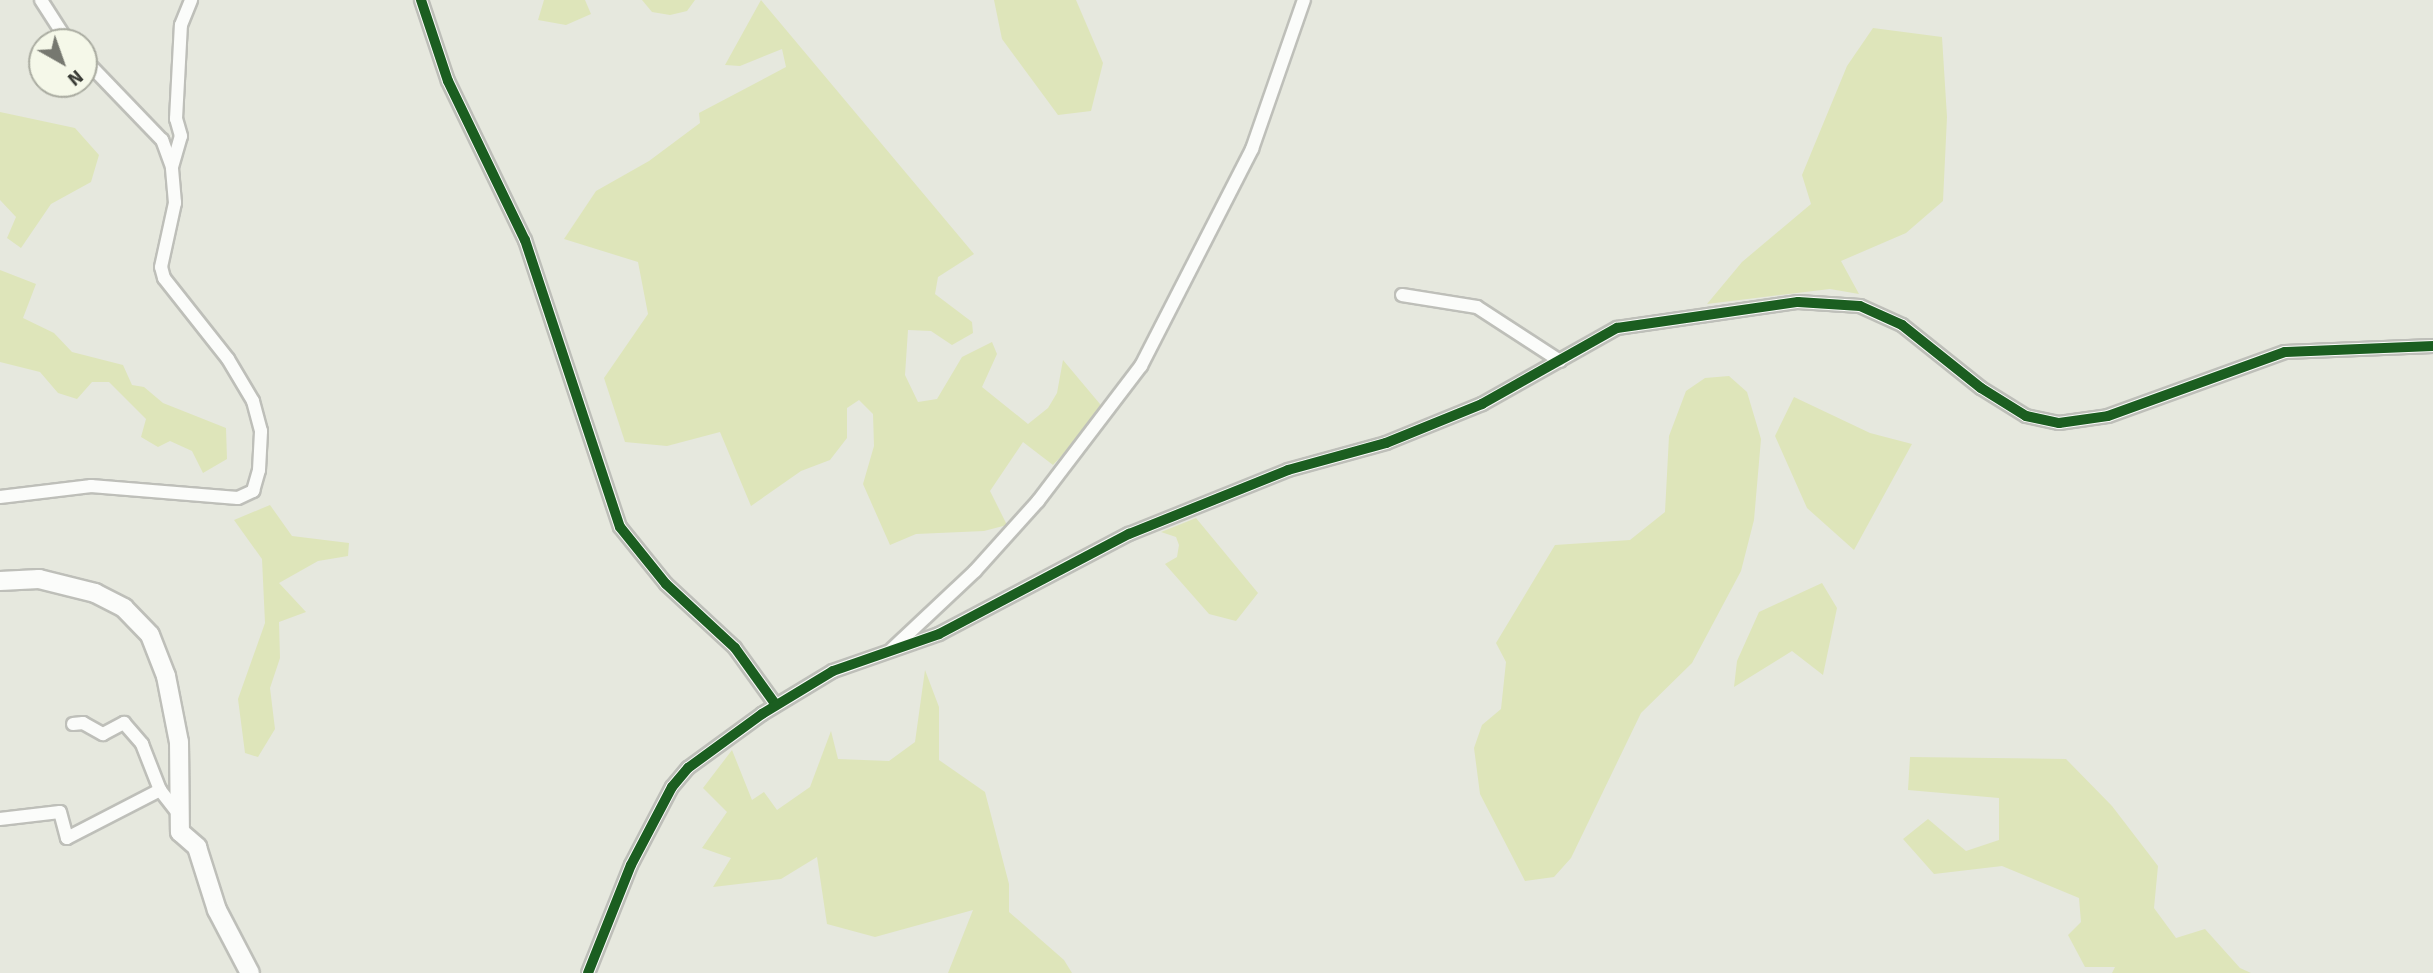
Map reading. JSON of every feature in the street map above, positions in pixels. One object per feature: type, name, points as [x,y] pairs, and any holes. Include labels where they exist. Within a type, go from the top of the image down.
[{"type":"street","points":[[41,0],[59,28]]},
{"type":"street","points":[[172,167],[181,136],[176,119],[181,25],[191,0]]},
{"type":"street","points":[[421,0],[448,81],[525,240],[620,527],[666,584],[735,648],[776,705]]},
{"type":"street","points":[[889,652],[1031,509],[1141,366],[1252,149],[1304,0]]},
{"type":"street","points":[[0,497],[90,486],[238,498],[253,491],[262,447],[253,401],[228,359],[164,278],[163,253],[175,203],[172,167],[154,128],[98,73]]},
{"type":"street","points":[[1402,295],[1477,307],[1560,361]]},
{"type":"street","points":[[588,973],[631,865],[672,787],[720,743],[776,705],[834,671],[939,634],[1129,534],[1288,470],[1367,449],[1454,417],[1617,328],[1798,302],[1836,301],[1885,316],[2026,416],[2059,423],[2108,416],[2285,352],[2433,346]]},
{"type":"street","points":[[0,581],[39,579],[95,593],[124,608],[150,635],[166,676],[179,743],[180,832],[197,848],[217,910],[250,973]]},
{"type":"street","points":[[73,724],[83,723],[103,734],[124,723],[142,744],[160,790],[180,816]]},
{"type":"street","points":[[0,819],[60,812],[67,838],[160,790]]},
{"type":"green space","points":[[544,0],[585,0],[591,14],[566,25],[538,20]]},
{"type":"green space","points":[[642,0],[695,0],[687,11],[670,15],[652,12]]},
{"type":"green space","points":[[761,0],[974,254],[938,277],[935,294],[972,322],[973,333],[952,345],[931,331],[908,330],[905,375],[918,402],[937,399],[962,357],[992,342],[997,354],[982,387],[1028,424],[1048,408],[1057,393],[1063,360],[1105,410],[1053,465],[1023,442],[990,491],[1007,525],[984,531],[916,534],[890,545],[863,484],[874,446],[873,414],[859,400],[847,408],[847,438],[830,460],[801,471],[751,506],[720,432],[667,446],[625,442],[604,378],[648,314],[638,262],[564,239],[596,191],[649,161],[700,123],[699,113],[786,67],[782,49],[740,66],[725,65]]},
{"type":"green space","points":[[994,0],[1076,0],[1103,63],[1091,111],[1058,115],[1002,39]]},
{"type":"green space","points":[[1873,28],[1942,37],[1947,117],[1943,201],[1906,233],[1841,261],[1859,294],[1830,289],[1707,304],[1742,262],[1811,204],[1802,175],[1847,66]]},
{"type":"green space","points":[[0,112],[75,128],[99,155],[91,182],[51,204],[21,248],[7,238],[16,217],[0,200]]},
{"type":"green space","points":[[0,270],[36,284],[23,318],[54,333],[72,352],[123,365],[132,385],[144,387],[163,403],[226,428],[227,459],[203,473],[192,451],[170,441],[158,447],[141,437],[146,419],[109,382],[92,382],[77,399],[58,393],[40,372],[0,362]]},
{"type":"green space","points":[[1729,376],[1747,392],[1761,439],[1754,520],[1741,571],[1692,663],[1641,713],[1571,858],[1554,877],[1525,881],[1480,794],[1474,748],[1482,725],[1501,709],[1506,662],[1496,643],[1555,545],[1630,540],[1665,512],[1669,436],[1686,391],[1705,378]]},
{"type":"green space","points":[[1794,397],[1870,433],[1912,444],[1854,550],[1807,508],[1775,436]]},
{"type":"green space","points":[[270,505],[292,536],[349,543],[348,556],[318,561],[279,583],[306,612],[279,622],[280,658],[270,688],[275,729],[258,757],[245,753],[238,699],[265,623],[262,559],[234,520]]},
{"type":"green space","points":[[1196,518],[1258,593],[1236,621],[1209,614],[1165,564],[1177,557],[1179,545],[1176,537],[1161,532]]},
{"type":"green space","points":[[1822,583],[1837,608],[1823,675],[1792,651],[1734,687],[1737,661],[1759,612]]},
{"type":"green space","points":[[925,670],[939,707],[939,760],[985,792],[1009,884],[1009,912],[1064,960],[1072,973],[948,973],[973,910],[875,937],[827,924],[817,857],[781,879],[713,887],[731,858],[702,848],[727,812],[703,788],[732,750],[752,800],[764,792],[777,810],[810,787],[831,731],[838,759],[889,761],[915,742]]},
{"type":"green space","points":[[1910,757],[2066,759],[2112,806],[2158,866],[2154,908],[2176,938],[2205,929],[2240,968],[2251,973],[2112,973],[2115,967],[2085,967],[2068,935],[2081,922],[2079,898],[2002,866],[1934,874],[1903,839],[1928,819],[1966,851],[1999,840],[1999,798],[1908,790]]},
{"type":"cycle path","points":[[421,0],[448,81],[525,240],[620,527],[666,584],[735,648],[776,705]]},
{"type":"cycle path","points":[[588,973],[631,865],[672,787],[688,768],[762,714],[833,671],[939,634],[1129,534],[1288,470],[1386,443],[1482,404],[1617,328],[1798,302],[1860,306],[1902,325],[1981,388],[2026,416],[2059,423],[2108,416],[2285,352],[2433,346]]}]
